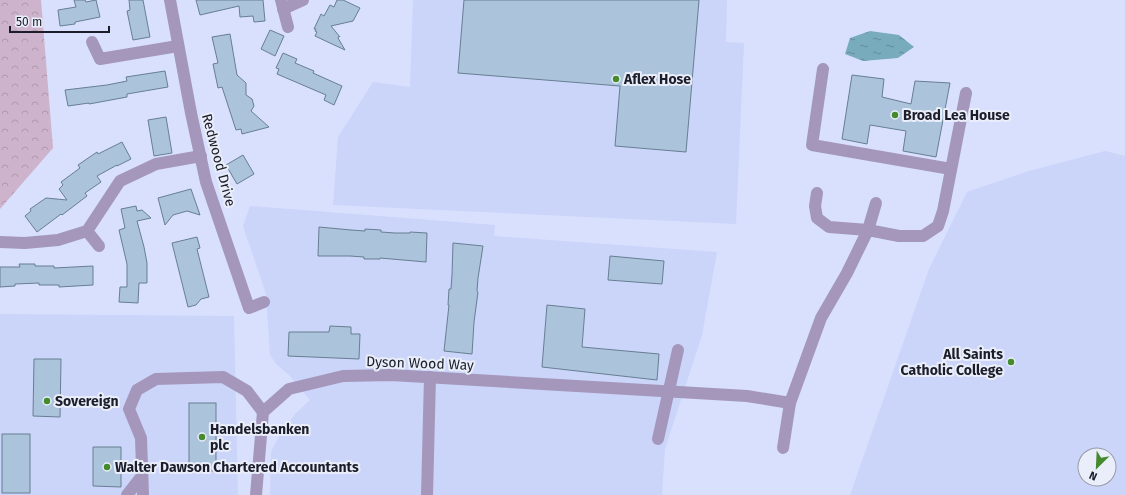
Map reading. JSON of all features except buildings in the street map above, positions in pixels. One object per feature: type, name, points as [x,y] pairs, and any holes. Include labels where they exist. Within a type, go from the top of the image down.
[{"type":"street","name":"Redwood Drive","points":[[170,0],[206,182],[249,308],[264,302]]},
{"type":"street","points":[[288,27],[282,4],[303,0]]},
{"type":"street","points":[[92,42],[100,59],[178,46]]},
{"type":"street","points":[[823,69],[812,145],[951,169]]},
{"type":"street","points":[[817,193],[815,206],[817,218],[830,227],[868,230],[899,236],[923,236],[938,226],[943,211],[966,93]]},
{"type":"street","points":[[0,242],[25,243],[58,240],[87,231],[120,181],[156,164],[201,156]]},
{"type":"street","points":[[783,448],[790,403],[821,318],[847,273],[868,230],[876,203]]},
{"type":"street","points":[[87,231],[99,246]]},
{"type":"street","points":[[658,439],[678,350]]},
{"type":"street","name":"Dyson Wood Way","points":[[263,412],[289,389],[344,376],[391,375],[747,396],[790,403]]},
{"type":"street","points":[[143,495],[141,438],[129,409],[136,390],[156,379],[223,377],[247,391],[263,412],[256,495]]},
{"type":"street","points":[[427,495],[430,377]]},
{"type":"street","points":[[128,495],[142,476]]},
{"type":"shaded area","points":[[413,0],[727,0],[726,42],[744,43],[736,224],[333,205],[338,137],[373,82],[410,87]]},
{"type":"shaded area","name":"All Saints Catholic College","points":[[1105,151],[1125,156],[1125,495],[850,495],[929,269],[967,192],[1029,171]]},
{"type":"shaded area","points":[[250,206],[495,225],[494,236],[717,252],[702,335],[665,449],[662,495],[270,495],[271,452],[280,434],[295,414],[310,400],[290,376],[276,364],[270,355],[266,294],[243,226]]},
{"type":"shaded area","points":[[0,314],[234,316],[238,495],[0,495]]},
{"type":"green space","points":[[0,0],[41,0],[53,148],[0,209]]},
{"type":"water","points":[[870,31],[899,35],[914,47],[898,58],[863,61],[845,54],[850,38]]},
{"type":"place","name":"Aflex Hose","points":[[616,79]]},
{"type":"place","name":"Broad Lea House","points":[[895,115]]},
{"type":"place","name":"All Saints Catholic College","points":[[1011,362]]},
{"type":"place","name":"Sovereign","points":[[47,401]]},
{"type":"place","name":"Handelsbanken plc","points":[[202,437]]},
{"type":"place","name":"Walter Dawson Chartered Accountants","points":[[107,467]]}]
